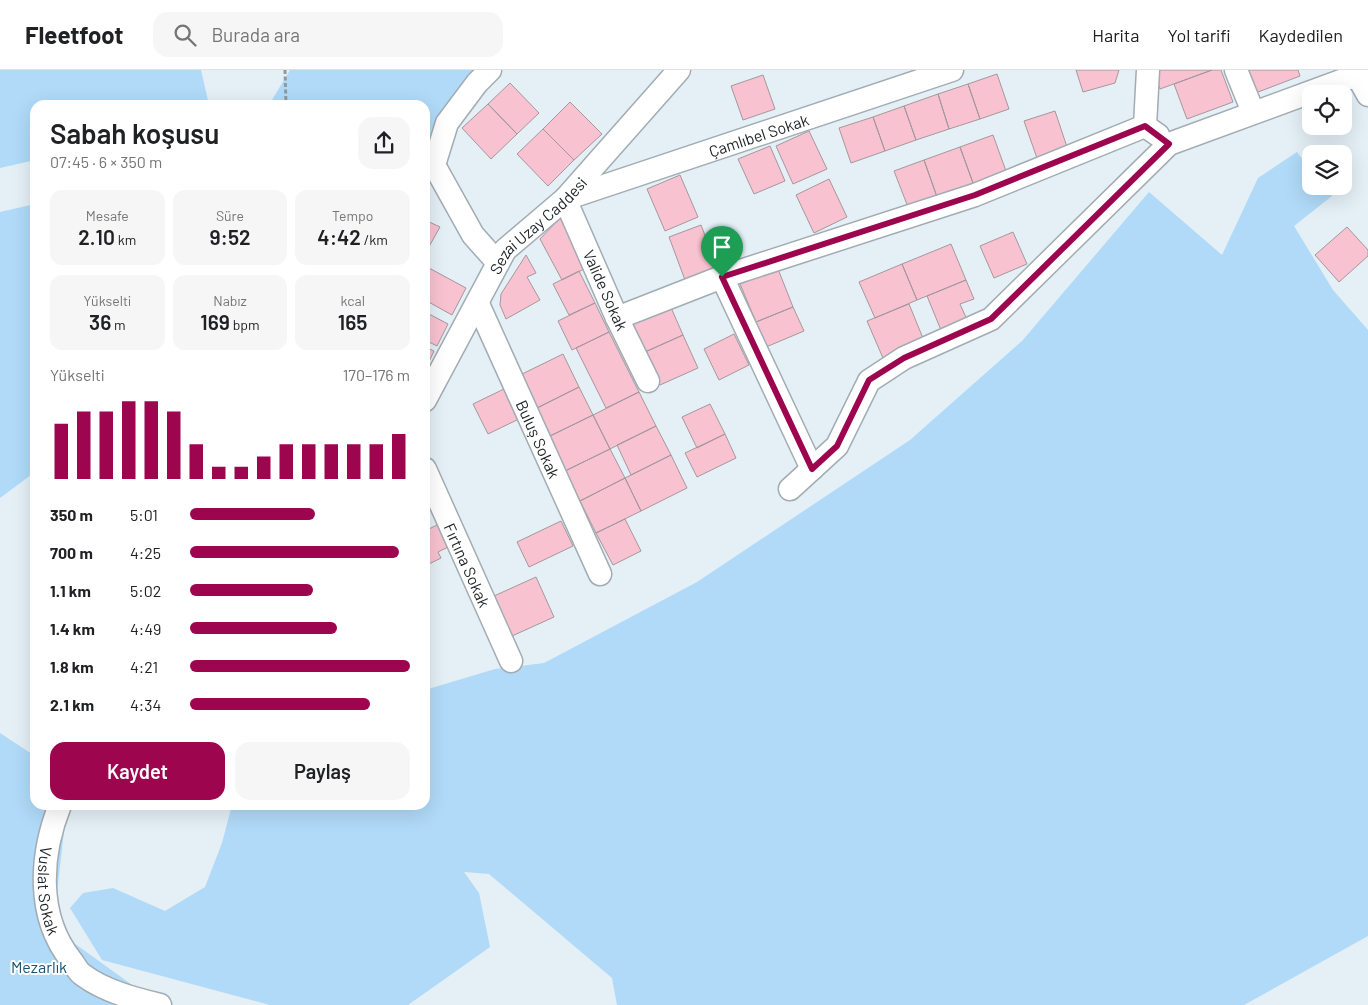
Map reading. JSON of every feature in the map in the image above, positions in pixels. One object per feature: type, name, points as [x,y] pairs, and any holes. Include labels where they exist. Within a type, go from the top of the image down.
[{"type":"street","points":[[490,70],[477,83],[447,123],[430,164],[473,235],[498,263]]},
{"type":"street","name":"Sezai Uzay Caddesi","points":[[430,391],[478,304],[505,250],[565,199],[679,70]]},
{"type":"street","name":"Çamlıbel Sokak","points":[[565,199],[952,70]]},
{"type":"street","points":[[1145,126],[1148,70]]},
{"type":"street","points":[[1236,70],[1253,112]]},
{"type":"street","points":[[790,488],[837,446],[869,380],[904,358],[991,319],[1169,144],[1359,72],[1368,95]]},
{"type":"street","points":[[1145,126],[1169,144]]},
{"type":"street","points":[[617,318],[722,277],[975,195],[1145,126]]},
{"type":"street","name":"Valide Sokak","points":[[565,199],[617,318],[648,381]]},
{"type":"street","points":[[722,277],[812,469]]},
{"type":"street","name":"Buluş Sokak","points":[[478,304],[600,574]]},
{"type":"street","name":"Fırtına Sokak","points":[[430,481],[511,661]]},
{"type":"street","name":"Vuslat Sokak","points":[[58,810],[53,822],[44,872],[47,911],[60,946],[82,975],[126,997],[160,1005]]},
{"type":"path","points":[[285,70],[286,100]]},
{"type":"green space","points":[[0,70],[201,70],[208,100],[30,100],[30,161],[0,168]]},
{"type":"green space","points":[[290,70],[490,70],[430,147],[430,100],[272,100]]},
{"type":"green space","points":[[1297,152],[1302,158],[1302,195],[1332,196],[1294,226],[1333,290],[1368,330],[1368,936],[1244,1005],[617,1005],[612,978],[489,874],[464,872],[479,893],[490,947],[408,1005],[270,1005],[102,960],[70,908],[83,893],[113,888],[165,911],[205,887],[222,843],[231,810],[430,810],[430,688],[495,669],[544,663],[697,582],[910,440],[1022,341],[1149,192],[1222,255],[1258,178]]},
{"type":"green space","points":[[30,205],[30,476],[0,498],[0,212]]},
{"type":"green space","name":"Mezarlık","points":[[0,733],[30,753],[30,810],[66,810],[53,928],[160,1005],[0,1005]]},
{"type":"building","points":[[1076,70],[1119,70],[1115,83],[1083,92]]},
{"type":"building","points":[[1156,70],[1212,70],[1160,89],[1155,75]]},
{"type":"building","points":[[1212,70],[1221,70],[1233,102],[1187,119],[1174,84]]},
{"type":"building","points":[[1244,70],[1298,70],[1300,76],[1253,94]]},
{"type":"building","points":[[997,74],[1009,109],[980,119],[968,84]]},
{"type":"building","points":[[763,75],[775,109],[743,120],[731,86]]},
{"type":"building","points":[[510,83],[539,113],[517,134],[488,104]]},
{"type":"building","points":[[968,84],[980,119],[949,129],[938,94]]},
{"type":"building","points":[[938,94],[949,129],[916,140],[904,106]]},
{"type":"building","points":[[570,102],[602,134],[574,160],[543,129]]},
{"type":"building","points":[[488,104],[517,134],[491,159],[462,128]]},
{"type":"building","points":[[904,106],[916,140],[885,151],[873,117]]},
{"type":"building","points":[[1055,111],[1068,150],[1038,161],[1024,121]]},
{"type":"building","points":[[873,117],[885,151],[851,163],[839,128]]},
{"type":"building","points":[[543,129],[574,160],[548,186],[517,154]]},
{"type":"building","points":[[809,131],[827,169],[793,184],[776,146]]},
{"type":"building","points":[[993,135],[1006,171],[973,183],[960,147]]},
{"type":"building","points":[[770,146],[785,181],[754,194],[738,159]]},
{"type":"building","points":[[960,147],[973,183],[937,197],[924,160]]},
{"type":"building","points":[[924,160],[937,197],[908,207],[894,171]]},
{"type":"building","points":[[680,175],[698,217],[665,231],[647,189]]},
{"type":"building","points":[[829,179],[847,217],[814,233],[796,195]]},
{"type":"building","points":[[560,218],[586,268],[562,280],[540,239]]},
{"type":"building","points":[[430,222],[440,227],[430,245]]},
{"type":"building","points":[[701,225],[718,269],[685,280],[669,237]]},
{"type":"building","points":[[1347,227],[1368,250],[1368,256],[1339,282],[1315,255]]},
{"type":"building","points":[[1013,232],[1027,264],[994,278],[980,246]]},
{"type":"building","points":[[951,244],[966,280],[917,300],[902,264]]},
{"type":"building","points":[[526,255],[536,273],[527,277],[540,300],[506,319],[500,305],[501,294]]},
{"type":"building","points":[[902,264],[917,300],[875,318],[859,282]]},
{"type":"building","points":[[430,269],[466,288],[452,315],[430,303]]},
{"type":"building","points":[[778,269],[793,307],[756,322],[740,284]]},
{"type":"building","points":[[579,271],[595,303],[569,315],[553,284]]},
{"type":"building","points":[[966,280],[974,299],[960,304],[969,324],[943,335],[927,296]]},
{"type":"building","points":[[595,303],[609,332],[572,350],[558,321]]},
{"type":"building","points":[[669,303],[683,335],[645,352],[631,320]]},
{"type":"building","points":[[909,304],[927,348],[886,365],[867,321]]},
{"type":"building","points":[[793,307],[804,331],[766,347],[756,322]]},
{"type":"building","points":[[430,315],[448,324],[437,346],[430,342]]},
{"type":"building","points":[[609,332],[639,392],[606,408],[576,348]]},
{"type":"building","points":[[734,334],[749,365],[719,380],[704,349]]},
{"type":"building","points":[[683,335],[698,368],[660,385],[645,352]]},
{"type":"building","points":[[430,349],[434,351],[430,359]]},
{"type":"building","points":[[563,354],[579,387],[535,409],[518,376]]},
{"type":"building","points":[[579,387],[593,415],[548,437],[535,409]]},
{"type":"building","points":[[506,388],[521,418],[488,434],[473,404]]},
{"type":"building","points":[[639,392],[656,426],[610,449],[593,415]]},
{"type":"building","points":[[710,404],[725,434],[697,448],[682,417]]},
{"type":"building","points":[[593,415],[610,449],[565,471],[548,437]]},
{"type":"building","points":[[656,426],[671,455],[631,475],[617,445]]},
{"type":"building","points":[[725,434],[736,458],[697,477],[685,453]]},
{"type":"building","points":[[610,449],[625,478],[580,501],[565,471]]},
{"type":"building","points":[[671,455],[687,488],[641,511],[625,478]]},
{"type":"building","points":[[625,478],[641,511],[596,533],[580,501]]},
{"type":"building","points":[[625,519],[641,551],[613,565],[596,533]]},
{"type":"building","points":[[561,521],[573,546],[529,567],[517,542]]},
{"type":"building","points":[[439,524],[450,546],[438,552],[441,558],[430,564],[430,528]]},
{"type":"building","points":[[536,577],[554,617],[512,636],[494,596]]},
{"type":"route","points":[[1145,126],[1169,144],[991,319],[904,358],[869,380],[837,446],[812,469],[722,277],[975,195],[1145,126]]}]
